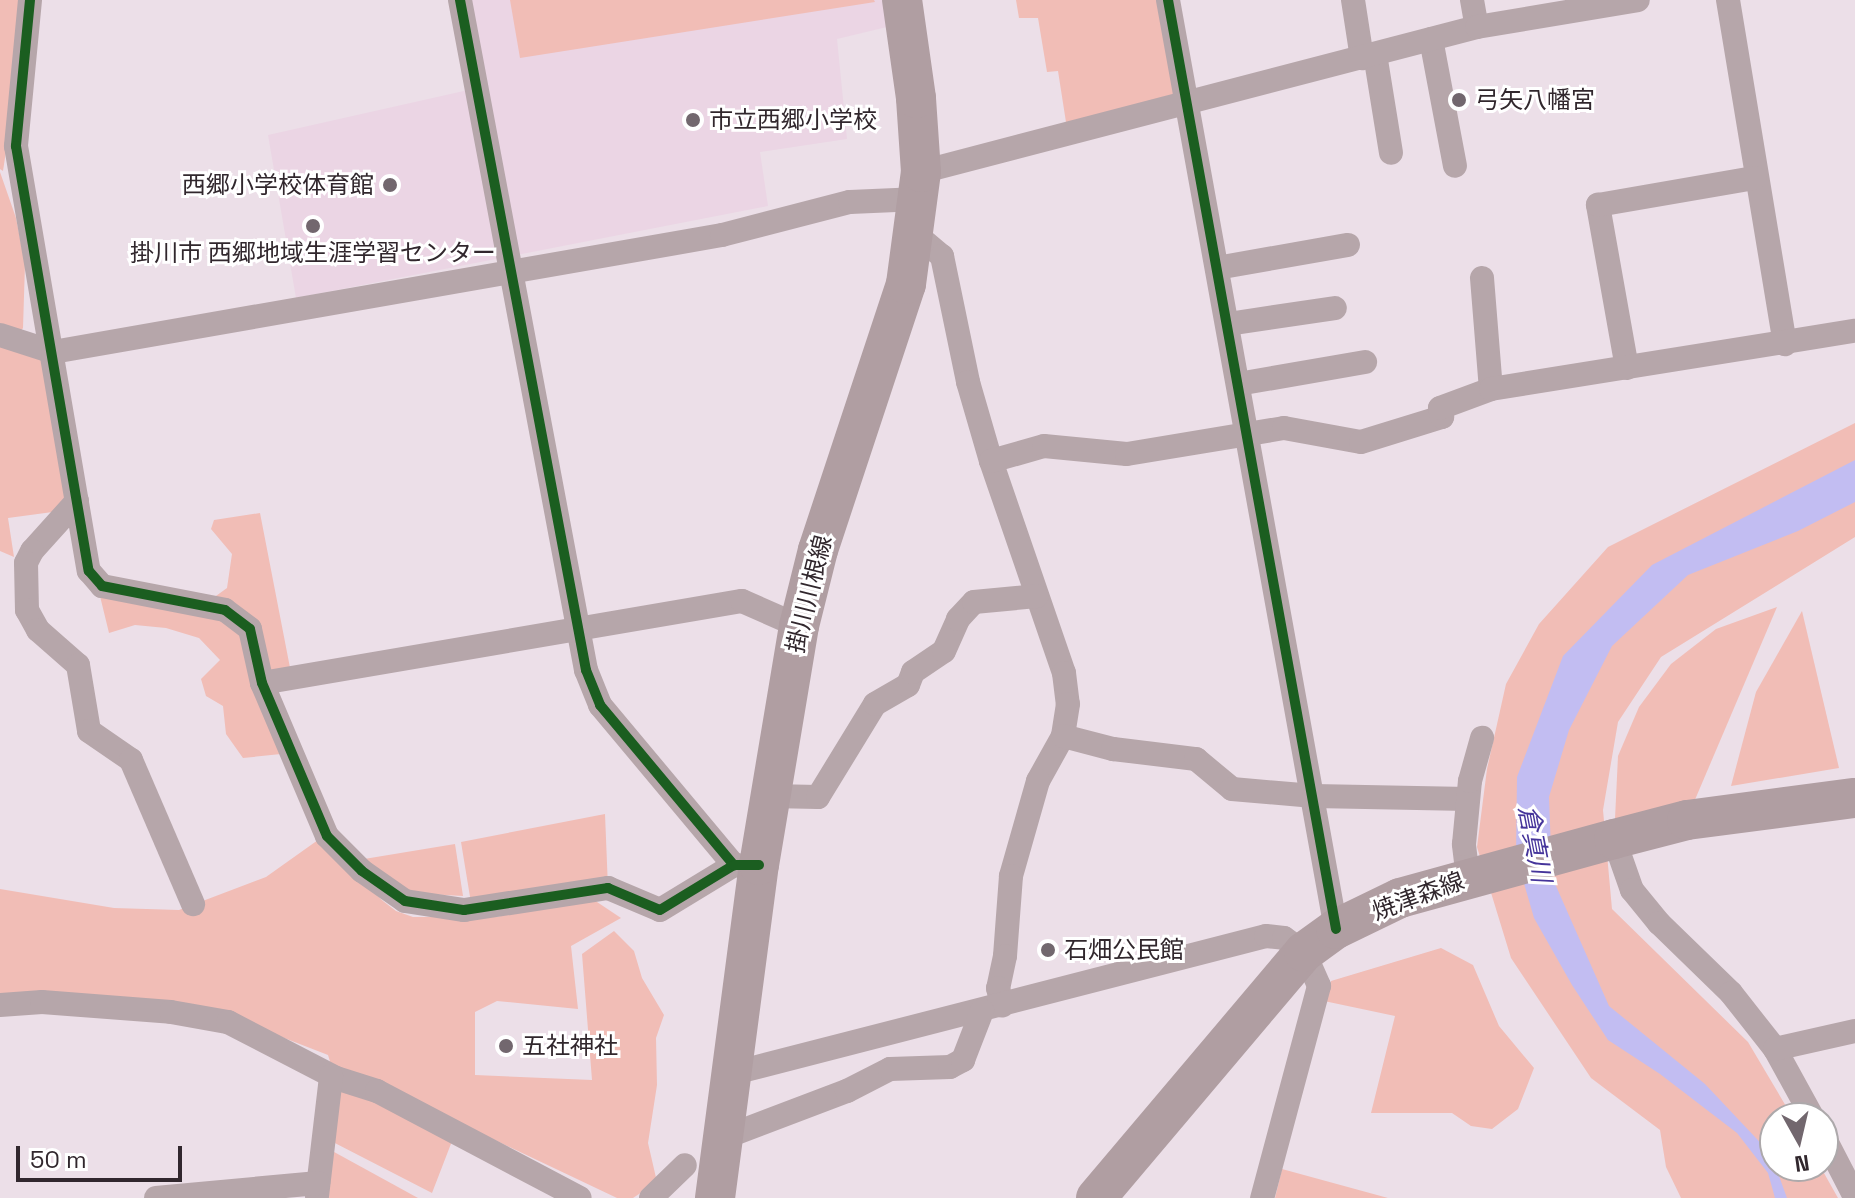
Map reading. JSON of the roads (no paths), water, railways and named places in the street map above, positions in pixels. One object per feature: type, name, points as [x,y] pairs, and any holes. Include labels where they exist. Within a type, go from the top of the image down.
[{"type":"main road","name":"掛川川根線","points":[[715,1198],[730,1074],[746,865],[770,796],[799,626],[818,550],[906,284],[917,201],[916,98],[902,0]]},
{"type":"main road","name":"焼津森線","points":[[1096,1198],[1304,952],[1336,929],[1400,898],[1687,820],[1855,798]]},
{"type":"street","points":[[30,0],[16,146],[89,571],[102,586],[225,610],[250,629],[262,683],[327,836],[362,871],[405,901],[464,910],[608,888],[660,910],[746,865],[600,705],[586,670],[460,0]]},
{"type":"street","points":[[1168,0],[1336,929]]},
{"type":"street","points":[[1353,0],[1391,153]]},
{"type":"street","points":[[1472,0],[1477,27]]},
{"type":"street","points":[[0,335],[53,352],[722,235],[850,202],[917,201],[1187,105],[1477,27],[1634,0]]},
{"type":"street","points":[[1728,0],[1755,178],[1785,344]]},
{"type":"street","points":[[1431,39],[1455,166]]},
{"type":"street","points":[[1627,368],[1598,205],[1755,178]]},
{"type":"street","points":[[723,1138],[847,1091],[890,1069],[939,1069],[963,1060],[992,1009],[1005,956],[1011,876],[1038,781],[1063,736],[1068,704],[1064,673],[991,461],[968,382],[942,256],[917,201]]},
{"type":"street","points":[[1217,268],[1348,245]]},
{"type":"street","points":[[1482,278],[1491,389]]},
{"type":"street","points":[[1228,324],[1335,308]]},
{"type":"street","points":[[991,461],[1044,446],[1127,454],[1284,428],[1361,442],[1442,417],[1440,408],[1491,389],[1855,331]]},
{"type":"street","points":[[1238,384],[1365,362]]},
{"type":"street","points":[[77,501],[32,551],[26,563],[27,610],[38,630],[78,665],[89,731],[131,760],[193,904]]},
{"type":"street","points":[[770,796],[818,797],[875,704],[908,685],[913,672],[944,651],[958,619],[974,602],[1037,596]]},
{"type":"street","points":[[262,683],[742,601],[799,626]]},
{"type":"street","points":[[1063,736],[1113,749],[1196,759],[1232,789],[1314,796],[1468,799]]},
{"type":"street","points":[[1473,877],[1464,844],[1468,799],[1482,738]]},
{"type":"street","points":[[1600,842],[1659,923],[1731,993],[1775,1049],[1804,1102]]},
{"type":"street","points":[[730,1074],[1266,936],[1284,938],[1304,952],[1319,986],[1262,1198]]},
{"type":"street","points":[[0,1005],[42,1002],[171,1012],[228,1022],[331,1076],[377,1091],[580,1198]]},
{"type":"street","points":[[1775,1049],[1855,1031]]},
{"type":"street","points":[[835,1048],[847,1091]]},
{"type":"street","points":[[156,1198],[317,1190],[331,1076]]},
{"type":"street","points":[[651,1198],[685,1165]]},
{"type":"street","points":[[1839,1166],[1855,1197]]},
{"type":"water","name":"倉真川","points":[[1855,460],[1855,502],[1798,531],[1688,575],[1612,646],[1569,730],[1549,797],[1552,877],[1609,1006],[1705,1084],[1759,1141],[1759,1161],[1737,1133],[1660,1074],[1608,1040],[1534,918],[1516,856],[1517,777],[1563,656],[1652,565]]},
{"type":"water","points":[[1771,1182],[1781,1182],[1787,1198],[1775,1198]]},
{"type":"place","name":"弓矢八幡宮","points":[[1459,100]]},
{"type":"place","name":"市立西郷小学校","points":[[693,120]]},
{"type":"place","name":"西郷小学校体育館","points":[[390,185]]},
{"type":"place","name":"掛川市 西郷地域生涯学習センター","points":[[313,226]]},
{"type":"place","name":"石畑公民館","points":[[1048,950]]},
{"type":"place","name":"五社神社","points":[[506,1046]]}]
